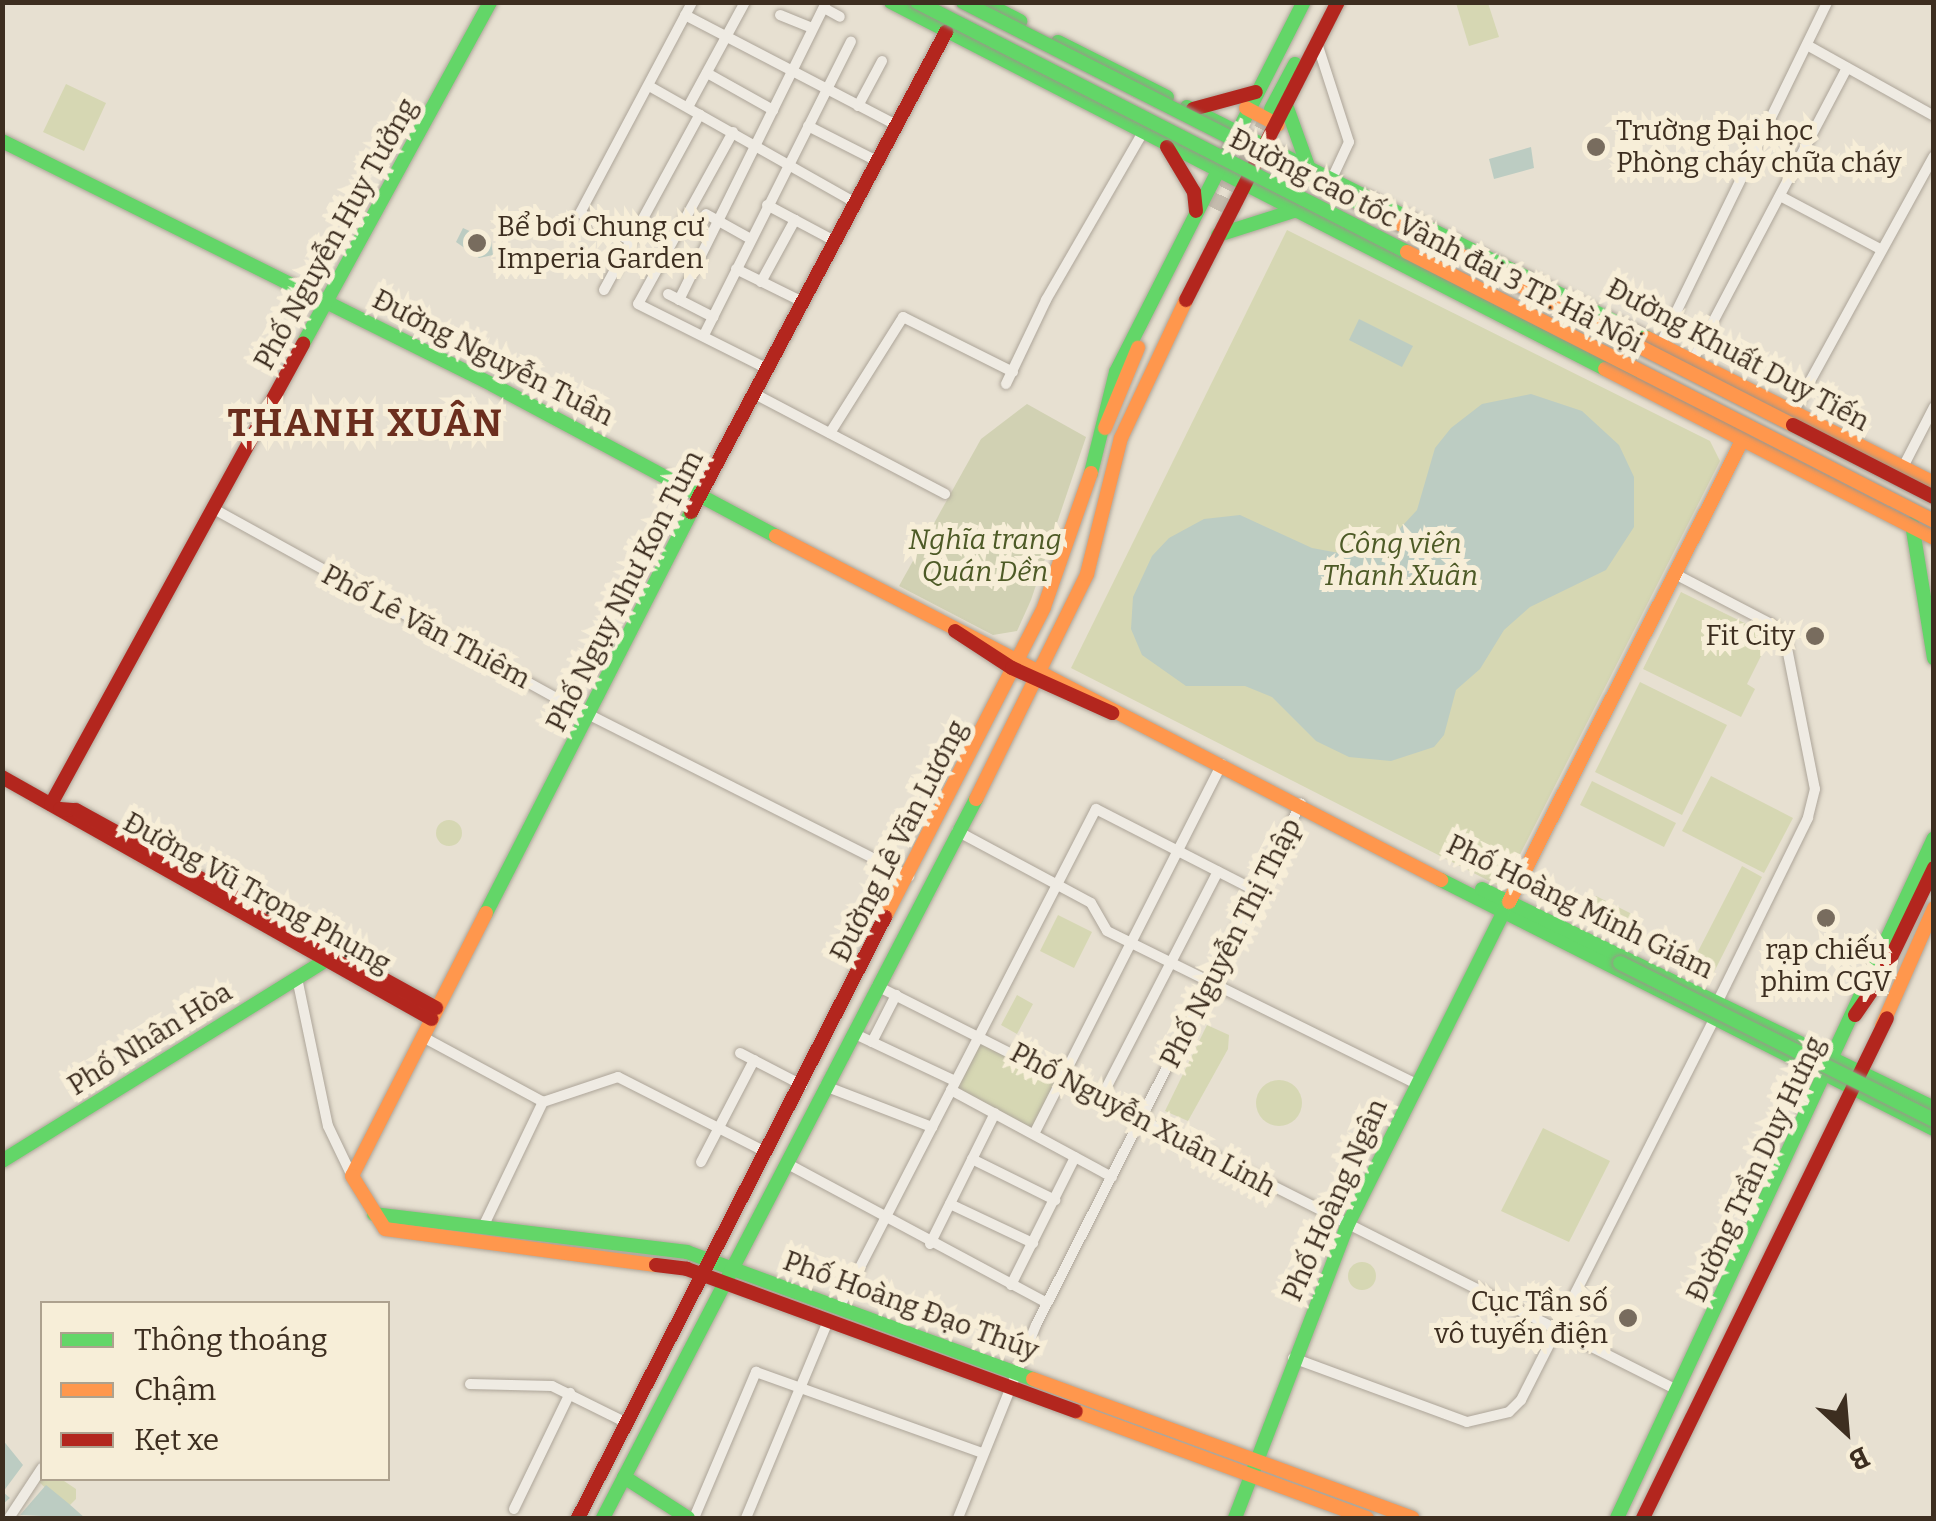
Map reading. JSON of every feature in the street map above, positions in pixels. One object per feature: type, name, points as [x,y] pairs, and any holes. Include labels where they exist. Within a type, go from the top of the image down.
[{"type":"main road","name":"Phố Nguyễn Huy Tưởng","points":[[56,806],[490,2]]},
{"type":"main road","points":[[891,2],[1394,260],[1628,386],[1739,436]]},
{"type":"main road","name":"Đường cao tốc Vành đai 3 TP. Hà Nội","points":[[917,2],[1932,534]]},
{"type":"main road","name":"Đường cao tốc Vành đai 3 TP. Hà Nội","points":[[963,2],[1268,152],[1934,497]]},
{"type":"main road","name":"Đường Khuất Duy Tiến","points":[[984,2],[1235,129],[1268,152],[1308,166],[1662,340],[1749,393],[1934,482]]},
{"type":"main road","points":[[1264,104],[1304,2]]},
{"type":"main road","points":[[1264,104],[1315,2]]},
{"type":"main road","points":[[1264,104],[1326,2]]},
{"type":"main road","points":[[1190,109],[1264,104],[1317,42],[1338,2]]},
{"type":"main road","name":"Phố Ngụy Như Kon Tum","points":[[352,1176],[799,300],[946,32]]},
{"type":"main road","points":[[1038,80],[1056,68],[1060,42]]},
{"type":"main road","points":[[1063,92],[1066,72],[1085,54]]},
{"type":"main road","points":[[1264,104],[1278,124]]},
{"type":"main road","points":[[1264,104],[1308,166]]},
{"type":"main road","name":"Đường Lê Văn Lương","points":[[578,1518],[766,1152],[796,1082],[909,876],[1059,574],[1104,432],[1213,205],[1247,184],[1268,152],[1278,124],[1264,104],[1235,129],[1214,168],[1213,205],[1218,236],[1121,438],[1087,574],[1046,675],[956,831],[603,1518]]},
{"type":"main road","name":"Đường Nguyễn Tuân","points":[[2,141],[328,302],[702,495],[955,632],[1046,675]]},
{"type":"main road","points":[[1121,438],[1131,391],[1213,205],[1194,192],[1164,144]]},
{"type":"main road","points":[[1268,152],[1749,393]]},
{"type":"main road","points":[[1218,236],[1297,210]]},
{"type":"main road","points":[[1394,260],[1412,219]]},
{"type":"main road","points":[[1352,228],[1739,436],[1932,534]]},
{"type":"main road","name":"Phố Hoàng Ngân","points":[[1235,1518],[1292,1358],[1347,1226],[1677,575],[1739,436]]},
{"type":"main road","points":[[1909,473],[1934,468]]},
{"type":"main road","points":[[1912,524],[1934,658]]},
{"type":"main road","name":"Phố Hoàng Minh Giám","points":[[1046,675],[1089,684],[1092,694],[1116,712]]},
{"type":"main road","name":"Phố Hoàng Minh Giám","points":[[1046,675],[1606,957],[1714,1020],[1934,1130]]},
{"type":"main road","name":"Đường Vũ Trọng Phụng","points":[[2,777],[433,1013]]},
{"type":"main road","name":"Đường Trần Duy Hưng","points":[[1617,1518],[1836,1060],[1934,838]]},
{"type":"main road","points":[[1855,1015],[1934,868]]},
{"type":"main road","name":"Đường Vũ Trọng Phụng","points":[[237,906],[326,960],[433,1013]]},
{"type":"main road","points":[[1882,1026],[1934,908]]},
{"type":"main road","name":"Đường Trần Duy Hưng","points":[[1644,1518],[1882,1026],[1934,930]]},
{"type":"main road","points":[[1606,957],[1934,1120]]},
{"type":"main road","name":"Phố Hoàng Minh Giám","points":[[1606,957],[1718,1001],[1934,1108]]},
{"type":"main road","name":"Phố Nhân Hòa","points":[[2,1160],[326,960]]},
{"type":"main road","points":[[1792,1058],[1806,1057],[1804,1042]]},
{"type":"main road","points":[[1892,1109],[1889,1098],[1905,1094]]},
{"type":"main road","points":[[352,1176],[374,1214]]},
{"type":"main road","name":"Phố Hoàng Đạo Thúy","points":[[374,1214],[385,1229],[481,1233]]},
{"type":"main road","name":"Phố Hoàng Đạo Thúy","points":[[374,1214],[481,1233],[710,1260],[1016,1371],[1367,1518]]},
{"type":"main road","points":[[1760,1222],[1781,1232]]},
{"type":"main road","name":"Phố Hoàng Đạo Thúy","points":[[627,1250],[727,1283],[1008,1388],[1412,1518]]},
{"type":"main road","points":[[624,1477],[691,1518]]},
{"type":"street","points":[[631,241],[580,213],[692,2]]},
{"type":"street","points":[[688,107],[745,2]]},
{"type":"street","points":[[1662,340],[1826,2]]},
{"type":"street","points":[[713,317],[674,296],[720,221],[825,5],[840,17]]},
{"type":"street","points":[[686,15],[894,124]]},
{"type":"street","points":[[780,15],[814,28]]},
{"type":"street","points":[[705,333],[851,41]]},
{"type":"street","points":[[1317,42],[1349,142],[1332,178]]},
{"type":"street","points":[[1806,44],[1934,116]]},
{"type":"street","points":[[858,106],[882,61]]},
{"type":"street","points":[[1694,358],[1847,68]]},
{"type":"street","points":[[707,73],[773,110]]},
{"type":"street","points":[[648,86],[852,201]]},
{"type":"street","points":[[604,290],[700,114]]},
{"type":"street","points":[[808,126],[875,160]]},
{"type":"street","points":[[733,132],[638,304],[705,333],[766,368]]},
{"type":"street","points":[[1006,384],[1046,300],[1142,134]]},
{"type":"street","points":[[1792,414],[1934,156]]},
{"type":"street","points":[[1780,196],[1882,250]]},
{"type":"street","points":[[768,205],[831,239]]},
{"type":"street","points":[[706,214],[751,239]]},
{"type":"street","points":[[760,282],[795,220]]},
{"type":"street","points":[[736,269],[799,300]]},
{"type":"street","points":[[830,433],[902,317],[1013,372]]},
{"type":"street","points":[[753,394],[945,494]]},
{"type":"street","points":[[1909,473],[1934,408]]},
{"type":"street","name":"Phố Lê Văn Thiêm","points":[[214,509],[590,715],[909,876]]},
{"type":"street","points":[[1677,575],[1771,624],[1789,644],[1814,789],[1808,818],[1718,1001]]},
{"type":"street","points":[[1034,1134],[1222,764]]},
{"type":"street","name":"Phố Nguyễn Thị Thập","points":[[958,1518],[1008,1388],[1048,1303],[1302,803]]},
{"type":"street","points":[[840,1306],[1096,808],[1256,891]]},
{"type":"street","points":[[956,831],[1090,903],[1104,929],[1416,1084]]},
{"type":"street","points":[[1101,1098],[1218,871]]},
{"type":"street","points":[[297,978],[328,1126],[352,1176]]},
{"type":"street","name":"Phố Nguyễn Xuân Linh","points":[[876,985],[1677,1390]]},
{"type":"street","points":[[872,1042],[896,995]]},
{"type":"street","points":[[1292,1358],[1480,1422],[1522,1400],[1714,1020]]},
{"type":"street","points":[[852,1033],[953,1085],[1112,1178]]},
{"type":"street","points":[[423,1036],[543,1102],[618,1078],[766,1152]]},
{"type":"street","points":[[740,1052],[796,1082]]},
{"type":"street","points":[[702,1162],[754,1060]]},
{"type":"street","points":[[825,1086],[932,1126]]},
{"type":"street","points":[[481,1233],[543,1102]]},
{"type":"street","points":[[930,1244],[995,1113]]},
{"type":"street","points":[[1011,1285],[1076,1157]]},
{"type":"street","points":[[972,1159],[1055,1200]]},
{"type":"street","points":[[786,1163],[884,1220],[1048,1303]]},
{"type":"street","points":[[950,1204],[1032,1243]]},
{"type":"street","points":[[746,1518],[828,1321]]},
{"type":"street","points":[[691,1518],[756,1372],[982,1453]]},
{"type":"street","points":[[470,1384],[552,1386],[627,1423]]},
{"type":"street","points":[[514,1509],[570,1393]]},
{"type":"street","points":[[9,1518],[40,1471]]},
{"type":"green space","points":[[1456,3],[1488,3],[1499,37],[1469,46]]},
{"type":"green space","points":[[66,84],[106,103],[84,151],[43,132]]},
{"type":"green space","name":"Công viên Thanh Xuân","points":[[1287,230],[1710,441],[1720,461],[1503,888],[1071,668]]},
{"type":"green space","name":"Nghĩa trang Quán Dền","points":[[1027,404],[1086,437],[1017,631],[993,635],[899,586],[981,439]]},
{"type":"green space","points":[[1681,592],[1771,636],[1747,684],[1755,689],[1741,717],[1643,669]]},
{"type":"green space","points":[[1640,682],[1727,725],[1682,815],[1595,772]]},
{"type":"green space","points":[[1711,776],[1793,818],[1764,873],[1682,831]]},
{"type":"green space","points":[[1592,781],[1676,823],[1664,847],[1580,805]]},
{"type":"green space","points":[[449,820],[458,824],[462,833],[458,842],[449,846],[440,842],[436,833],[440,824]]},
{"type":"green space","points":[[1742,866],[1762,877],[1713,974],[1692,963]]},
{"type":"green space","points":[[1596,896],[1632,914],[1622,934],[1585,916]]},
{"type":"green space","points":[[1058,915],[1092,932],[1074,968],[1040,951]]},
{"type":"green space","points":[[1017,995],[1033,1004],[1017,1034],[1001,1025]]},
{"type":"green space","points":[[1207,1025],[1229,1035],[1228,1049],[1188,1121],[1165,1111]]},
{"type":"green space","points":[[979,1035],[1064,1078],[1034,1134],[951,1090]]},
{"type":"green space","points":[[1279,1080],[1295,1087],[1302,1103],[1295,1119],[1279,1126],[1263,1119],[1256,1103],[1263,1087]]},
{"type":"green space","points":[[1543,1128],[1610,1161],[1569,1242],[1501,1211]]},
{"type":"green space","points":[[1362,1262],[1372,1266],[1376,1276],[1372,1286],[1362,1290],[1352,1286],[1348,1276],[1352,1266]]},
{"type":"green space","points":[[38,1481],[64,1481],[76,1489],[76,1499],[67,1508]]},
{"type":"shaded area","points":[[1531,147],[1534,168],[1494,179],[1489,159]]},
{"type":"shaded area","name":"Bể bơi Chung cư Imperia Garden","points":[[463,228],[491,241],[493,255],[479,258],[456,242]]},
{"type":"shaded area","points":[[1359,319],[1413,346],[1402,367],[1349,340]]},
{"type":"shaded area","points":[[1531,394],[1582,411],[1619,445],[1634,477],[1634,527],[1606,570],[1530,607],[1504,630],[1480,669],[1456,690],[1444,735],[1434,747],[1391,761],[1349,757],[1316,741],[1272,697],[1245,686],[1186,686],[1142,655],[1131,629],[1133,597],[1152,556],[1169,538],[1204,519],[1240,515],[1312,548],[1339,553],[1371,548],[1391,538],[1417,510],[1435,448],[1451,428],[1482,404]]},
{"type":"shaded area","points":[[2,1439],[23,1465],[3,1492],[10,1498],[3,1504]]},
{"type":"shaded area","points":[[46,1485],[68,1503],[85,1518],[20,1515]]},
{"type":"tunnel","points":[[1220,211],[1271,109]]},
{"type":"tunnel","points":[[1210,206],[1231,167]]},
{"type":"traffic: fast","points":[[303,344],[490,2]]},
{"type":"traffic: fast","points":[[891,2],[1605,369]]},
{"type":"traffic: fast","points":[[917,2],[1407,252]]},
{"type":"traffic: fast","points":[[963,2],[1390,219]]},
{"type":"traffic: fast","points":[[983,2],[1020,21]]},
{"type":"traffic: fast","points":[[1091,473],[1116,372],[1304,2]]},
{"type":"traffic: fast","points":[[1058,42],[1167,97]]},
{"type":"traffic: fast","points":[[1271,109],[1295,64]]},
{"type":"traffic: fast","points":[[1286,105],[1308,166]]},
{"type":"traffic: fast","points":[[1187,107],[1647,338]]},
{"type":"traffic: fast","points":[[2,141],[493,385],[776,536]]},
{"type":"traffic: fast","points":[[1218,235],[1297,210]]},
{"type":"traffic: fast","points":[[1574,347],[1630,376]]},
{"type":"traffic: fast","points":[[486,913],[691,512]]},
{"type":"traffic: fast","points":[[1912,524],[1934,658]]},
{"type":"traffic: fast","points":[[603,1518],[976,799]]},
{"type":"traffic: fast","points":[[1617,1518],[1934,838]]},
{"type":"traffic: fast","points":[[1441,880],[1934,1129]]},
{"type":"traffic: fast","points":[[1482,889],[1934,1108]]},
{"type":"traffic: fast","points":[[1235,1518],[1347,1226],[1503,913]]},
{"type":"traffic: fast","points":[[2,1161],[326,960]]},
{"type":"traffic: fast","points":[[1620,963],[1934,1120]]},
{"type":"traffic: fast","points":[[374,1214],[687,1252],[1033,1379]]},
{"type":"traffic: fast","points":[[624,1477],[688,1518]]},
{"type":"traffic: slow","points":[[1246,108],[1278,125]]},
{"type":"traffic: slow","points":[[1390,219],[1793,425]]},
{"type":"traffic: slow","points":[[1407,252],[1934,521]]},
{"type":"traffic: slow","points":[[976,799],[1087,574],[1121,438],[1186,300]]},
{"type":"traffic: slow","points":[[1647,338],[1934,483]]},
{"type":"traffic: slow","points":[[1105,428],[1138,348]]},
{"type":"traffic: slow","points":[[1605,369],[1934,538]]},
{"type":"traffic: slow","points":[[1702,412],[1735,434]]},
{"type":"traffic: slow","points":[[1509,902],[1743,439]]},
{"type":"traffic: slow","points":[[885,917],[1044,607],[1091,473]]},
{"type":"traffic: slow","points":[[776,536],[1441,880]]},
{"type":"traffic: slow","points":[[1882,1026],[1934,908]]},
{"type":"traffic: slow","points":[[486,913],[352,1176],[385,1229],[656,1265]]},
{"type":"traffic: slow","points":[[1033,1379],[1412,1518]]},
{"type":"traffic: slow","points":[[1076,1411],[1367,1518]]},
{"type":"traffic: jam","points":[[1186,300],[1338,2]]},
{"type":"traffic: jam","points":[[691,512],[946,32]]},
{"type":"traffic: jam","points":[[1193,109],[1256,92]]},
{"type":"traffic: jam","points":[[1167,147],[1194,192],[1196,211]]},
{"type":"traffic: jam","points":[[51,804],[303,344]]},
{"type":"traffic: jam","points":[[1793,425],[1934,497]]},
{"type":"traffic: jam","points":[[955,631],[1012,668],[1112,713]]},
{"type":"traffic: jam","points":[[2,777],[431,1019]]},
{"type":"traffic: jam","points":[[60,809],[76,810],[436,1008]]},
{"type":"traffic: jam","points":[[1855,1015],[1882,976],[1934,868]]},
{"type":"traffic: jam","points":[[578,1518],[885,917]]},
{"type":"traffic: jam","points":[[1643,1518],[1887,1018]]},
{"type":"traffic: jam","points":[[656,1265],[687,1269],[1076,1411]]},
{"type":"place","name":"Trường Đại học Phòng cháy chữa cháy","points":[[1596,147]]},
{"type":"place","name":"Bể bơi Chung cư Imperia Garden","points":[[477,243]]},
{"type":"place","name":"Fit City","points":[[1815,636]]},
{"type":"place","name":"rạp chiếu phim CGV","points":[[1826,918]]},
{"type":"place","name":"Cục Tần số vô tuyến điện","points":[[1628,1318]]},
{"type":"district","name":"THANH XUÂN","points":[[366,424]]}]
